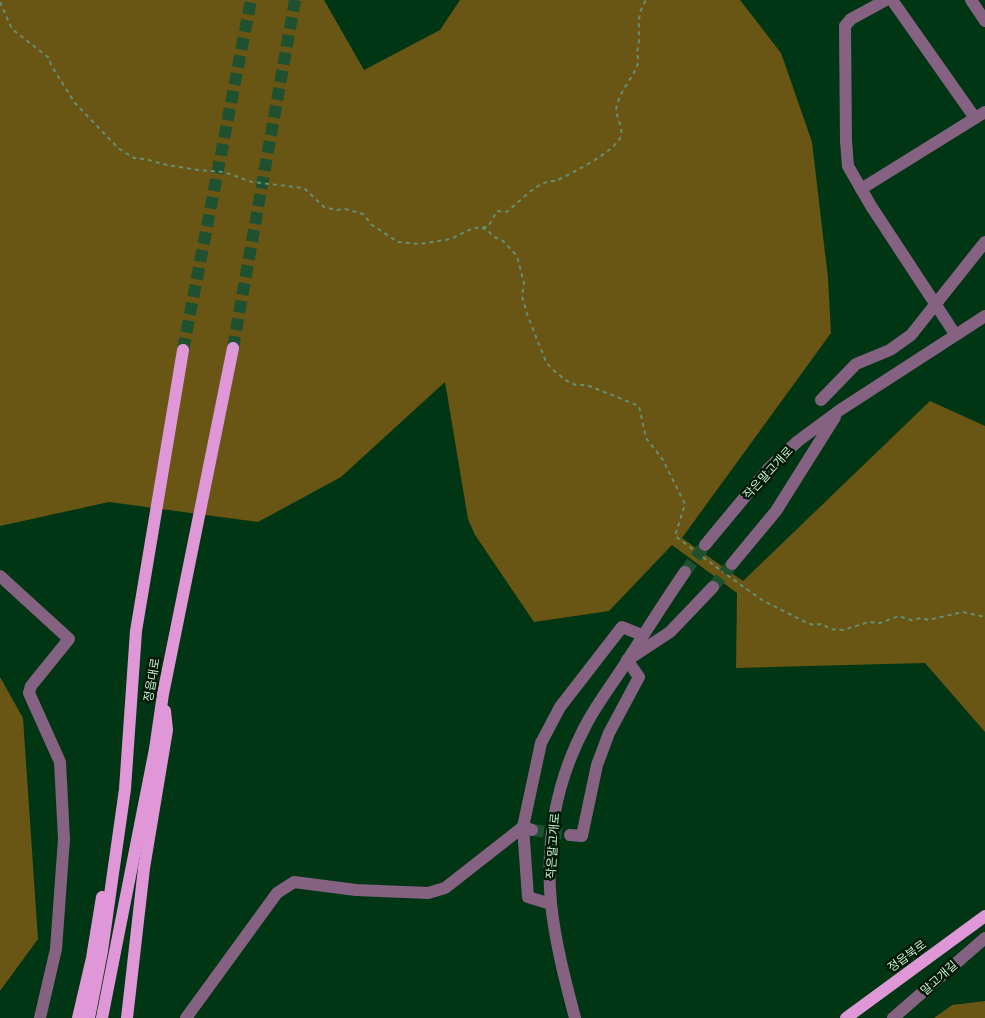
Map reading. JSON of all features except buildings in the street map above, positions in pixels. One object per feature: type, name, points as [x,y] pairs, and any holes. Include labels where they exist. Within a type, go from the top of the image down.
[{"type":"main road","name":"정읍대로","points":[[102,1018],[155,749],[163,694],[233,348]]},
{"type":"main road","name":"정읍대로","points":[[89,1018],[102,951],[125,789],[136,631],[183,350]]},
{"type":"main road","points":[[127,1018],[144,868],[167,730],[163,694]]},
{"type":"main road","points":[[78,1018],[92,958],[100,908],[125,789]]},
{"type":"main road","name":"정읍북로","points":[[846,1018],[985,916]]},
{"type":"street","points":[[886,0],[851,19],[845,26],[848,166],[955,334]]},
{"type":"street","points":[[861,189],[980,115],[892,0]]},
{"type":"street","points":[[972,0],[985,21]]},
{"type":"street","points":[[821,400],[856,364],[899,345],[911,335],[985,242]]},
{"type":"street","name":"작은말고개로","points":[[704,545],[768,469],[798,441],[840,410],[955,334],[983,322]]},
{"type":"street","name":"작은말고개로","points":[[732,564],[776,512],[840,410]]},
{"type":"street","name":"작은말고개로","points":[[574,1018],[558,948],[551,904],[552,833],[564,777],[588,721],[642,635],[685,572]]},
{"type":"street","points":[[0,576],[69,640],[31,686],[29,693],[60,762],[64,838],[56,949],[40,1018]]},
{"type":"street","name":"작은말고개로","points":[[628,660],[670,632],[713,587]]},
{"type":"street","points":[[551,904],[528,897],[527,829],[541,743],[560,707],[622,627],[642,635]]},
{"type":"street","points":[[570,835],[582,836],[597,765],[609,733],[639,677],[628,660]]},
{"type":"street","points":[[186,1018],[277,893],[294,882],[356,890],[428,892],[445,888],[527,829]]},
{"type":"street","name":"말고개길","points":[[893,1018],[985,938]]},
{"type":"path","points":[[0,2],[12,29],[49,58],[51,65],[75,103],[83,108],[102,134],[126,155],[168,166],[224,172],[252,182],[304,188],[324,207],[336,210],[346,208],[363,214],[372,224],[398,242],[420,244],[451,239],[470,230],[488,227],[497,211],[506,212],[524,196],[549,181],[556,181],[611,149],[620,139],[622,133],[616,108],[639,60],[637,56],[639,42],[637,20],[640,9],[646,0]]},
{"type":"path","points":[[480,228],[488,230],[492,236],[503,241],[517,256],[524,283],[522,296],[527,314],[546,362],[553,370],[567,382],[576,385],[587,385],[639,406],[646,438],[663,460],[685,504],[675,536],[762,600],[814,626],[822,624],[830,629],[843,630],[874,621],[880,623],[899,616],[911,620],[922,618],[928,620],[963,612],[985,617]]},
{"type":"shaded area","points":[[0,0],[324,0],[364,70],[440,30],[460,0],[740,0],[781,53],[812,142],[828,278],[831,333],[682,538],[743,581],[930,401],[985,426],[985,732],[925,663],[736,668],[737,593],[672,545],[609,611],[534,622],[475,535],[468,519],[445,382],[341,477],[258,522],[109,502],[0,526]]},
{"type":"shaded area","points":[[0,677],[23,718],[38,939],[0,991]]},
{"type":"shaded area","points":[[985,1001],[985,1018],[934,1018],[952,1005]]},
{"type":"tunnel","points":[[183,350],[251,0]]},
{"type":"tunnel","points":[[233,348],[295,0]]},
{"type":"tunnel","points":[[685,572],[705,545]]},
{"type":"tunnel","points":[[713,587],[732,564]]},
{"type":"tunnel","points":[[532,830],[570,835]]}]
